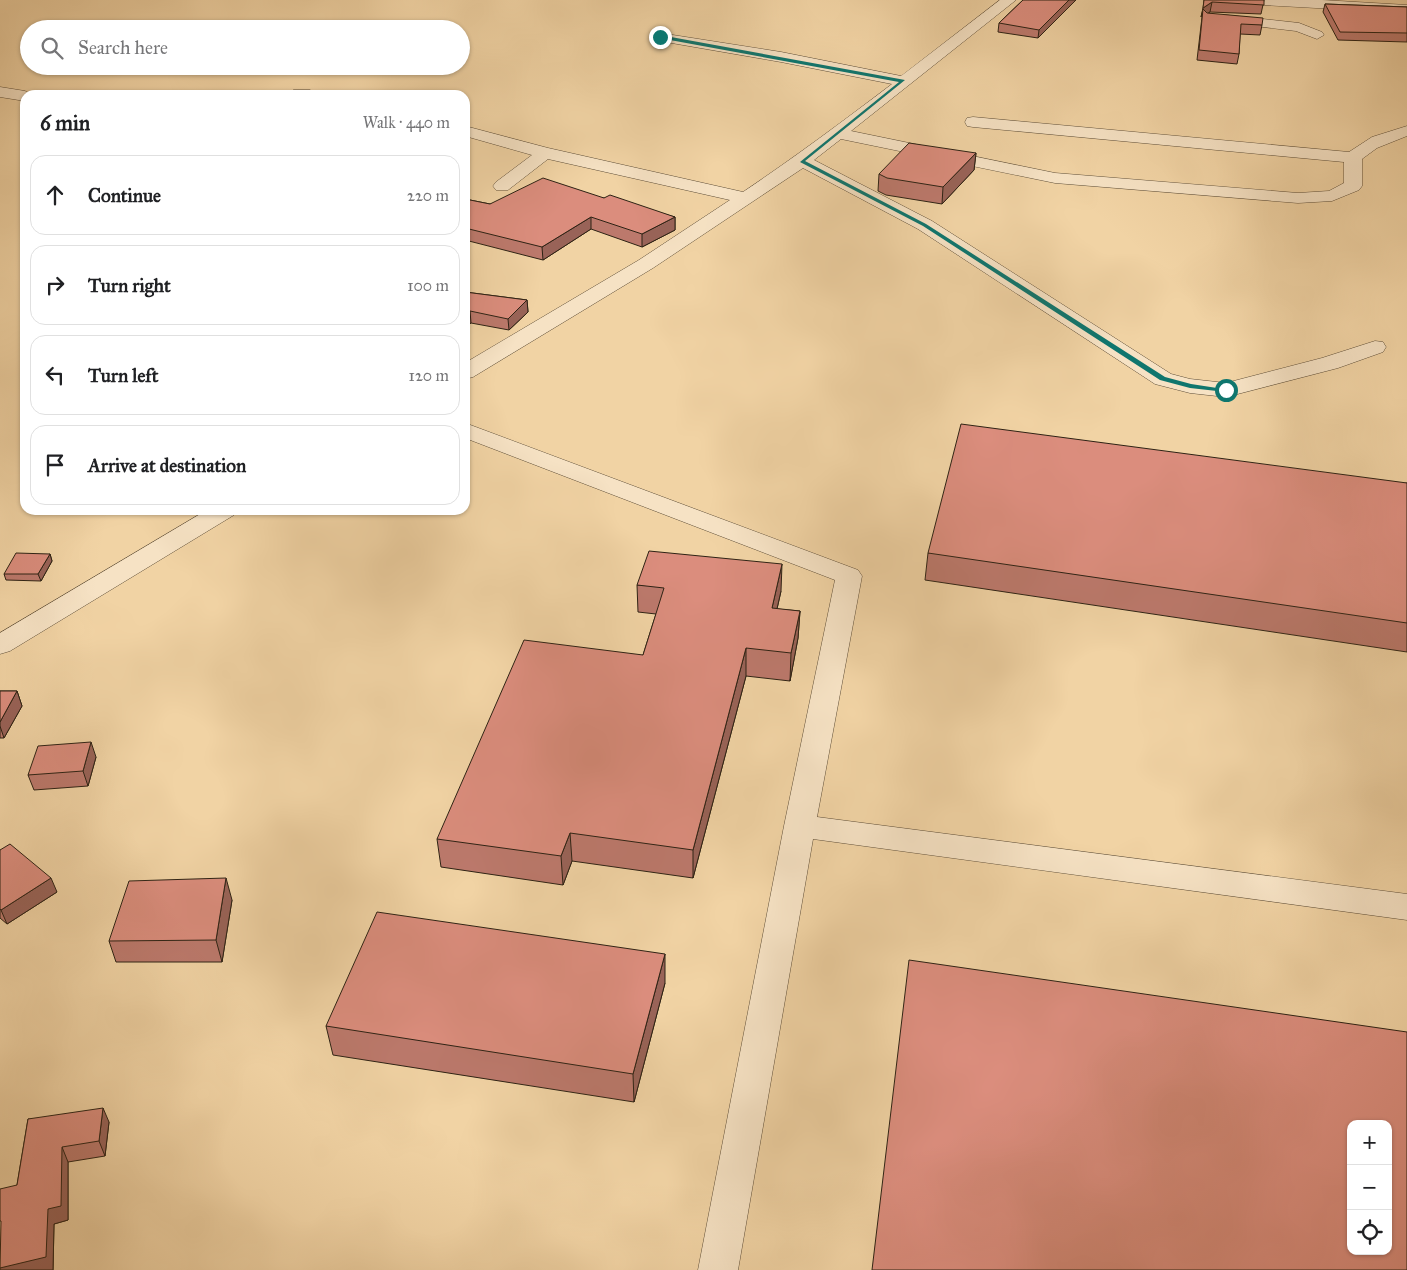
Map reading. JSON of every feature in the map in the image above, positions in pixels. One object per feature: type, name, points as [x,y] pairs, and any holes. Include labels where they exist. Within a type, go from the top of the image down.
[{"type":"street","points":[[470,369],[646,264],[725,210],[802,161],[835,133],[1009,0]]},
{"type":"street","points":[[1245,0],[1272,3],[1366,4],[1407,9]]},
{"type":"street","points":[[1272,3],[1272,23]]},
{"type":"street","points":[[1210,18],[1299,27],[1317,35]]},
{"type":"street","points":[[660,37],[903,81]]},
{"type":"street","points":[[0,92],[20,95]]},
{"type":"street","points":[[973,122],[1114,137],[1353,158]]},
{"type":"street","points":[[835,133],[1055,178],[1298,198],[1332,196],[1353,186],[1353,158],[1362,148],[1379,139],[1407,131]]},
{"type":"street","points":[[470,132],[545,153],[746,198]]},
{"type":"street","points":[[502,186],[545,153]]},
{"type":"street","points":[[802,161],[924,225],[1163,378],[1175,383],[1226,390],[1330,363],[1375,347]]},
{"type":"street","points":[[470,432],[849,576],[800,826],[718,1270]]},
{"type":"street","points":[[0,645],[104,580],[216,515]]},
{"type":"street","points":[[800,826],[1407,907]]},
{"type":"building","points":[[1023,0],[1069,0],[1039,30],[999,23]]},
{"type":"building","points":[[1204,0],[1264,0],[1264,5],[1212,2],[1203,8]]},
{"type":"building","points":[[1325,4],[1407,7],[1407,33],[1340,32]]},
{"type":"building","points":[[1203,9],[1207,13],[1263,18],[1262,25],[1241,24],[1239,54],[1199,50]]},
{"type":"building","points":[[909,143],[976,153],[943,187],[887,178],[879,174]]},
{"type":"building","points":[[543,178],[604,198],[610,195],[675,217],[642,234],[591,217],[542,247],[470,229],[470,200],[490,204]]},
{"type":"building","points":[[470,293],[527,300],[508,319],[470,311]]},
{"type":"building","points":[[961,424],[1407,483],[1407,623],[928,553]]},
{"type":"building","points":[[649,551],[782,564],[772,608],[800,611],[791,653],[746,648],[693,850],[570,833],[561,856],[437,839],[524,640],[643,655],[664,588],[637,585]]},
{"type":"building","points":[[16,553],[50,554],[38,574],[4,574]]},
{"type":"building","points":[[0,691],[17,691],[0,722]]},
{"type":"building","points":[[91,742],[83,771],[28,775],[38,746]]},
{"type":"building","points":[[10,844],[51,878],[1,910],[0,850]]},
{"type":"building","points":[[226,878],[216,940],[109,941],[129,881]]},
{"type":"building","points":[[377,912],[665,954],[633,1074],[326,1026]]},
{"type":"building","points":[[909,960],[1407,1032],[1407,1270],[872,1270]]},
{"type":"building","points":[[103,1108],[99,1141],[62,1147],[61,1206],[48,1209],[46,1257],[0,1268],[0,1189],[17,1185],[28,1119]]},
{"type":"route","points":[[660,37],[781,57],[903,81],[802,161],[924,225],[1163,378],[1190,386],[1226,390]]}]
